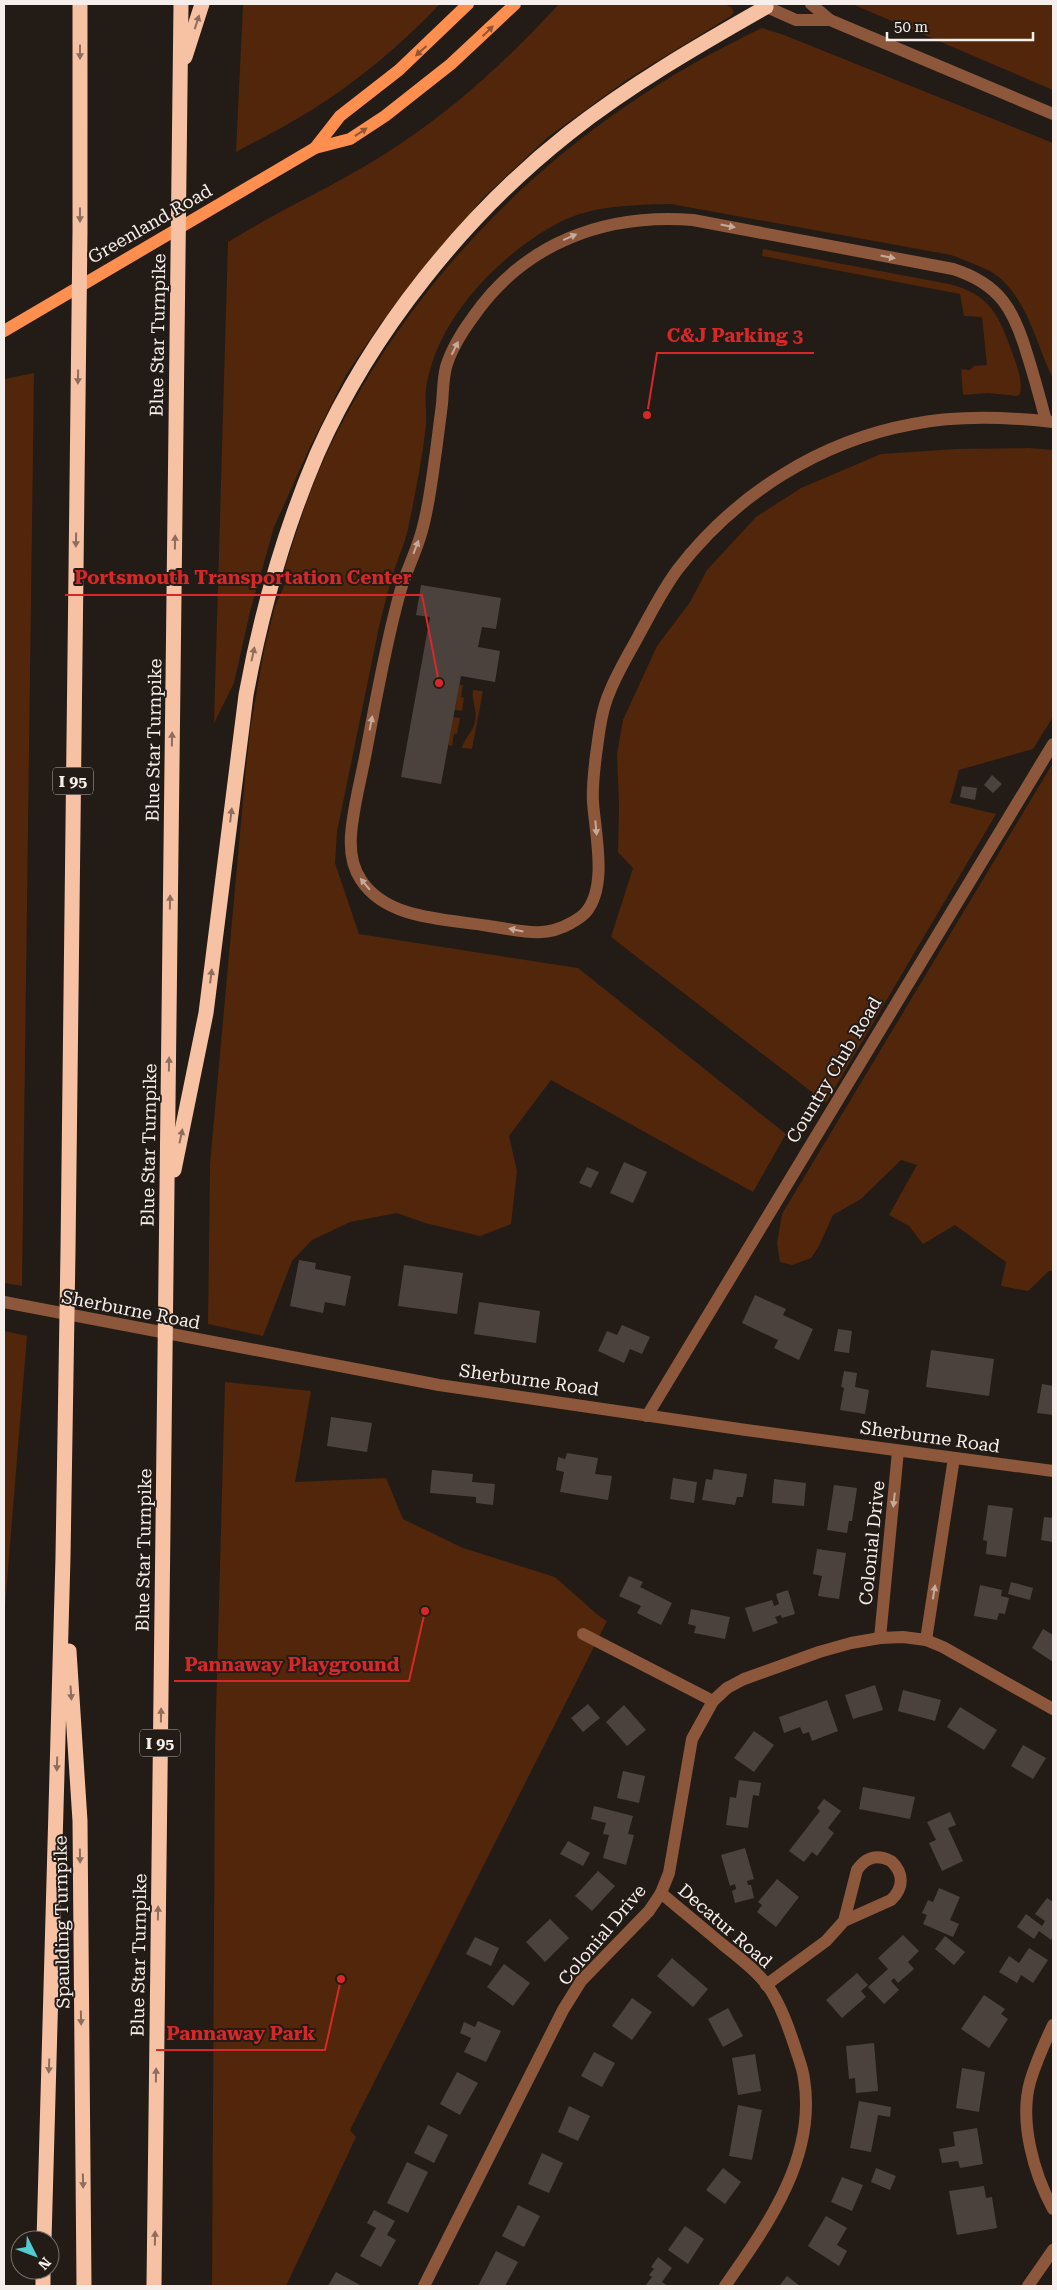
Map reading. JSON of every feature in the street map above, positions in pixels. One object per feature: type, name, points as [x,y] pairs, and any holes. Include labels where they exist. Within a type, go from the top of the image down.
[{"type":"highway","name":"I 95","points":[[44,2230],[62,1558],[80,221],[80,4]]},
{"type":"highway","name":"Blue Star Turnpike","points":[[154,2286],[181,4]]},
{"type":"highway","points":[[180,73],[202,4]]},
{"type":"highway","points":[[167,1200],[206,1013],[246,695],[254,650],[271,583],[292,517],[318,453],[348,391],[385,334],[450,248],[480,215],[537,161],[569,133],[631,90],[763,5]]},
{"type":"highway","name":"Spaulding Turnpike","points":[[62,1558],[80,1821],[84,2286]]},
{"type":"main road","name":"Greenland Road","points":[[315,148],[340,116],[399,70],[468,4]]},
{"type":"main road","name":"Greenland Road","points":[[4,331],[315,148],[350,139],[385,116],[451,64],[515,4]]},
{"type":"street","points":[[811,4],[830,20],[1053,114]]},
{"type":"street","points":[[763,5],[796,20],[830,20]]},
{"type":"street","points":[[669,218],[693,220],[953,269],[969,274],[984,282],[996,292],[1011,311],[1050,421],[964,419],[916,423],[874,433],[817,455],[763,488],[738,506],[696,547],[664,588],[608,695],[600,725],[594,779],[593,796],[599,867],[596,891],[586,912],[568,925],[548,933],[528,933],[395,909],[375,896],[360,879],[351,857],[351,834],[356,803],[387,644],[400,590],[422,533],[433,470],[446,368],[455,347],[475,314],[511,274],[537,255],[573,235],[620,221],[669,218]]},
{"type":"street","name":"Country Club Road","points":[[647,1416],[1053,744]]},
{"type":"street","name":"Sherburne Road","points":[[8,1303],[224,1346],[439,1385],[647,1416],[1053,1471]]},
{"type":"street","name":"Colonial Drive","points":[[880,1638],[898,1451]]},
{"type":"street","points":[[926,1640],[954,1458]]},
{"type":"street","points":[[583,1634],[713,1701]]},
{"type":"street","name":"Colonial Drive","points":[[424,2286],[563,2010],[581,1981],[649,1911],[661,1893],[669,1873],[692,1739],[713,1701],[728,1688],[744,1679],[818,1652],[880,1638],[903,1637],[926,1640],[985,1669],[1053,1709]]},
{"type":"street","points":[[766,1985],[826,1941],[844,1921],[891,1900],[900,1888],[900,1874],[891,1861],[876,1857],[862,1863],[857,1870],[844,1921]]},
{"type":"street","name":"Decatur Road","points":[[661,1893],[740,1959],[766,1985],[779,2006],[804,2080],[805,2115],[800,2147],[790,2181],[772,2216],[725,2286]]},
{"type":"street","points":[[1053,2025],[1029,2084],[1027,2108],[1028,2130],[1037,2173],[1053,2209]]},
{"type":"street","points":[[1028,2286],[1053,2250]]},
{"type":"shaded area","points":[[243,4],[440,4],[410,34],[362,75],[301,117],[236,152]]},
{"type":"shaded area","points":[[559,4],[724,4],[731,7],[734,12],[731,16],[628,79],[548,137],[483,198],[381,323],[346,375],[310,447],[274,527],[250,612],[234,683],[214,723],[228,242],[358,170],[422,129],[484,79]]},
{"type":"shaded area","points":[[852,4],[1053,4],[1053,90]]},
{"type":"shaded area","points":[[762,28],[784,35],[1053,143],[1053,379],[1029,320],[1013,292],[990,271],[951,255],[671,204],[614,207],[586,212],[560,222],[538,235],[495,269],[476,289],[459,311],[445,334],[434,358],[426,388],[426,425],[407,534],[391,581],[379,627],[337,832],[335,863],[359,934],[578,968],[786,1134],[753,1192],[551,1080],[509,1136],[517,1171],[511,1224],[480,1236],[425,1223],[397,1213],[350,1222],[312,1240],[292,1261],[263,1336],[208,1324],[210,1164],[251,724],[264,650],[275,606],[290,573],[284,571],[319,471],[362,387],[405,322],[453,261],[506,204],[564,153],[626,106],[692,64]]},
{"type":"shaded area","points":[[763,249],[949,284],[974,294],[984,300],[997,317],[1019,373],[1021,383],[1020,394],[1017,396],[988,393],[963,395],[961,369],[970,370],[974,366],[987,365],[982,317],[964,316],[960,294],[762,256]]},
{"type":"shaded area","points":[[34,373],[22,1286],[4,1283],[4,379]]},
{"type":"shaded area","points":[[1029,448],[1053,450],[1053,717],[1033,749],[959,770],[950,803],[996,814],[826,1103],[611,937],[633,868],[618,852],[617,754],[623,720],[657,646],[690,602],[707,570],[756,517],[801,488],[881,454],[956,449]]},
{"type":"shaded area","points":[[459,685],[463,685],[461,697],[464,698],[462,711],[455,710]]},
{"type":"shaded area","points":[[473,690],[483,691],[472,749],[462,748],[475,722],[476,713]]},
{"type":"shaded area","points":[[453,717],[460,718],[457,734],[454,734],[452,746],[448,745]]},
{"type":"shaded area","points":[[1053,763],[1053,1271],[1049,1271],[1028,1291],[1001,1286],[1006,1262],[955,1225],[923,1244],[909,1226],[889,1215],[917,1165],[901,1160],[861,1199],[833,1215],[819,1246],[811,1258],[792,1265],[780,1262],[777,1243],[782,1214]]},
{"type":"shaded area","points":[[4,1331],[27,1336],[4,1619]]},
{"type":"shaded area","points":[[225,1382],[311,1391],[295,1482],[386,1478],[403,1519],[463,1548],[555,1577],[607,1621],[350,2130],[356,2137],[286,2286],[212,2286],[215,1748]]},
{"type":"building","points":[[421,585],[501,598],[496,629],[482,627],[478,647],[500,651],[495,682],[461,676],[441,784],[401,777],[430,617],[416,615]]},
{"type":"building","points":[[992,775],[1002,784],[993,793],[984,785]]},
{"type":"building","points":[[962,786],[977,788],[975,800],[960,797]]},
{"type":"building","points":[[624,1162],[647,1172],[633,1203],[610,1193]]},
{"type":"building","points":[[587,1167],[599,1172],[591,1188],[579,1183]]},
{"type":"building","points":[[299,1260],[316,1263],[315,1269],[351,1276],[345,1306],[325,1302],[323,1313],[290,1306]]},
{"type":"building","points":[[404,1265],[463,1273],[457,1314],[398,1306]]},
{"type":"building","points":[[755,1295],[786,1309],[783,1315],[813,1329],[799,1360],[774,1348],[778,1340],[742,1323]]},
{"type":"building","points":[[479,1302],[540,1311],[536,1343],[474,1334]]},
{"type":"building","points":[[622,1325],[650,1337],[642,1354],[630,1349],[624,1363],[598,1351],[607,1331],[617,1335]]},
{"type":"building","points":[[838,1329],[852,1331],[849,1353],[834,1351]]},
{"type":"building","points":[[931,1350],[994,1359],[989,1396],[926,1387]]},
{"type":"building","points":[[844,1371],[857,1373],[855,1387],[869,1390],[865,1414],[840,1410],[844,1388],[841,1387]]},
{"type":"building","points":[[1042,1384],[1053,1386],[1053,1415],[1037,1413]]},
{"type":"building","points":[[331,1417],[372,1423],[367,1452],[327,1446]]},
{"type":"building","points":[[567,1453],[598,1458],[595,1474],[612,1476],[608,1500],[560,1492],[564,1472],[556,1470],[558,1457],[565,1459]]},
{"type":"building","points":[[714,1469],[747,1474],[743,1497],[737,1497],[735,1505],[702,1500],[706,1479],[712,1480]]},
{"type":"building","points":[[432,1470],[473,1474],[472,1482],[495,1484],[493,1505],[476,1503],[476,1497],[430,1493]]},
{"type":"building","points":[[673,1478],[697,1482],[694,1503],[670,1499]]},
{"type":"building","points":[[774,1479],[806,1483],[804,1506],[772,1503]]},
{"type":"building","points":[[834,1485],[857,1488],[852,1521],[849,1521],[847,1533],[827,1530]]},
{"type":"building","points":[[988,1505],[1013,1508],[1006,1557],[986,1554],[987,1541],[983,1540]]},
{"type":"building","points":[[1044,1517],[1053,1518],[1053,1542],[1041,1540]]},
{"type":"building","points":[[817,1549],[846,1553],[839,1599],[818,1596],[822,1576],[813,1574]]},
{"type":"building","points":[[629,1576],[643,1582],[640,1587],[672,1603],[661,1625],[637,1613],[641,1606],[619,1596]]},
{"type":"building","points":[[1011,1582],[1033,1588],[1030,1600],[1008,1594]]},
{"type":"building","points":[[980,1585],[1002,1590],[1001,1596],[1009,1598],[1005,1614],[999,1613],[997,1620],[974,1616]]},
{"type":"building","points":[[788,1590],[795,1614],[782,1618],[781,1615],[775,1617],[778,1623],[753,1632],[745,1608],[772,1600],[774,1606],[779,1604],[776,1594]]},
{"type":"building","points":[[691,1609],[730,1617],[725,1639],[694,1633],[696,1626],[688,1624]]},
{"type":"building","points":[[1043,1629],[1053,1635],[1053,1662],[1032,1648]]},
{"type":"building","points":[[875,1685],[883,1710],[853,1719],[845,1695]]},
{"type":"building","points":[[903,1690],[941,1700],[935,1721],[898,1711]]},
{"type":"building","points":[[827,1700],[838,1731],[812,1741],[809,1732],[803,1734],[800,1727],[784,1733],[779,1717]]},
{"type":"building","points":[[588,1704],[600,1718],[583,1732],[571,1718]]},
{"type":"building","points":[[624,1705],[646,1730],[627,1746],[606,1722]]},
{"type":"building","points":[[960,1707],[997,1730],[984,1750],[947,1727]]},
{"type":"building","points":[[754,1731],[774,1745],[754,1772],[734,1758]]},
{"type":"building","points":[[1023,1745],[1046,1758],[1033,1779],[1011,1766]]},
{"type":"building","points":[[623,1771],[645,1776],[639,1803],[617,1798]]},
{"type":"building","points":[[739,1780],[761,1783],[759,1796],[753,1795],[748,1828],[726,1825],[730,1797],[736,1798]]},
{"type":"building","points":[[863,1787],[915,1797],[910,1819],[859,1809]]},
{"type":"building","points":[[824,1799],[841,1811],[828,1828],[834,1833],[817,1856],[812,1852],[804,1862],[789,1851],[820,1811],[817,1808]]},
{"type":"building","points":[[594,1806],[633,1816],[628,1834],[634,1835],[626,1865],[603,1858],[609,1835],[603,1834],[606,1823],[591,1819]]},
{"type":"building","points":[[950,1812],[956,1825],[948,1828],[963,1861],[942,1871],[929,1843],[936,1840],[927,1822]]},
{"type":"building","points":[[568,1841],[590,1853],[583,1866],[560,1854]]},
{"type":"building","points":[[745,1848],[754,1879],[747,1881],[748,1885],[751,1885],[754,1898],[735,1903],[732,1891],[736,1889],[735,1884],[730,1886],[721,1855]]},
{"type":"building","points":[[598,1871],[615,1886],[592,1911],[575,1896]]},
{"type":"building","points":[[777,1879],[799,1897],[776,1927],[757,1912],[762,1905],[758,1902]]},
{"type":"building","points":[[939,1888],[960,1897],[950,1920],[959,1924],[953,1937],[923,1924],[927,1915],[922,1913],[928,1900],[933,1902]]},
{"type":"building","points":[[1047,1898],[1053,1902],[1053,1936],[1051,1940],[1039,1931],[1034,1939],[1017,1927],[1026,1914],[1042,1926],[1045,1921],[1035,1914]]},
{"type":"building","points":[[550,1919],[569,1938],[545,1962],[526,1942]]},
{"type":"building","points":[[903,1935],[919,1951],[908,1962],[914,1969],[898,1983],[894,1978],[891,1981],[899,1990],[884,2004],[868,1987],[888,1969],[878,1958]]},
{"type":"building","points":[[945,1936],[965,1952],[954,1965],[935,1949]]},
{"type":"building","points":[[475,1937],[499,1948],[491,1966],[466,1954]]},
{"type":"building","points":[[1029,1948],[1048,1960],[1033,1983],[1021,1975],[1017,1983],[999,1972],[1009,1956],[1019,1963]]},
{"type":"building","points":[[672,1958],[708,1989],[693,2007],[657,1976]]},
{"type":"building","points":[[504,1964],[530,1983],[513,2006],[487,1987]]},
{"type":"building","points":[[857,1973],[868,1985],[861,1991],[866,1997],[842,2018],[826,2000]]},
{"type":"building","points":[[984,1995],[1005,2009],[1001,2014],[1008,2019],[989,2048],[961,2029]]},
{"type":"building","points":[[632,1998],[652,2012],[632,2040],[612,2026]]},
{"type":"building","points":[[728,2008],[743,2036],[723,2047],[708,2019]]},
{"type":"building","points":[[478,2021],[501,2031],[486,2062],[464,2052],[471,2038],[460,2033],[464,2022],[475,2027]]},
{"type":"building","points":[[874,2043],[878,2091],[856,2093],[855,2078],[849,2079],[846,2046]]},
{"type":"building","points":[[594,2052],[615,2063],[602,2087],[581,2076]]},
{"type":"building","points":[[755,2054],[761,2091],[738,2095],[732,2058]]},
{"type":"building","points":[[962,2068],[985,2072],[979,2112],[956,2108]]},
{"type":"building","points":[[457,2072],[478,2083],[460,2115],[440,2104]]},
{"type":"building","points":[[859,2101],[891,2107],[890,2117],[878,2115],[871,2152],[850,2148]]},
{"type":"building","points":[[738,2105],[762,2110],[752,2160],[729,2156]]},
{"type":"building","points":[[569,2106],[590,2116],[578,2141],[558,2132]]},
{"type":"building","points":[[428,2125],[448,2135],[434,2163],[414,2153]]},
{"type":"building","points":[[977,2128],[983,2164],[960,2168],[958,2161],[942,2163],[939,2149],[955,2146],[953,2132]]},
{"type":"building","points":[[542,2153],[563,2163],[549,2193],[528,2184]]},
{"type":"building","points":[[407,2162],[428,2172],[408,2213],[387,2203]]},
{"type":"building","points":[[723,2168],[741,2182],[725,2204],[706,2190]]},
{"type":"building","points":[[876,2168],[896,2176],[890,2190],[871,2182]]},
{"type":"building","points":[[842,2177],[863,2185],[852,2211],[831,2202]]},
{"type":"building","points":[[984,2186],[986,2198],[992,2197],[997,2228],[957,2235],[949,2191]]},
{"type":"building","points":[[518,2205],[540,2216],[524,2247],[502,2236]]},
{"type":"building","points":[[374,2210],[395,2221],[387,2235],[396,2240],[381,2267],[360,2256],[376,2228],[367,2223]]},
{"type":"building","points":[[826,2216],[847,2228],[837,2245],[847,2251],[839,2266],[808,2246]]},
{"type":"building","points":[[685,2226],[704,2239],[688,2264],[668,2250]]},
{"type":"building","points":[[496,2251],[518,2262],[505,2286],[478,2286]]},
{"type":"building","points":[[658,2257],[672,2268],[662,2282],[668,2286],[645,2286],[652,2277],[649,2275],[654,2269],[651,2267]]},
{"type":"building","points":[[336,2272],[362,2286],[328,2286]]},
{"type":"building","points":[[787,2276],[800,2286],[779,2286]]},
{"type":"place","name":"C&J Parking 3","points":[[647,415]]},
{"type":"place","name":"Portsmouth Transportation Center","points":[[439,683]]},
{"type":"place","name":"Pannaway Playground","points":[[425,1611]]},
{"type":"place","name":"Pannaway Park","points":[[341,1979]]}]
